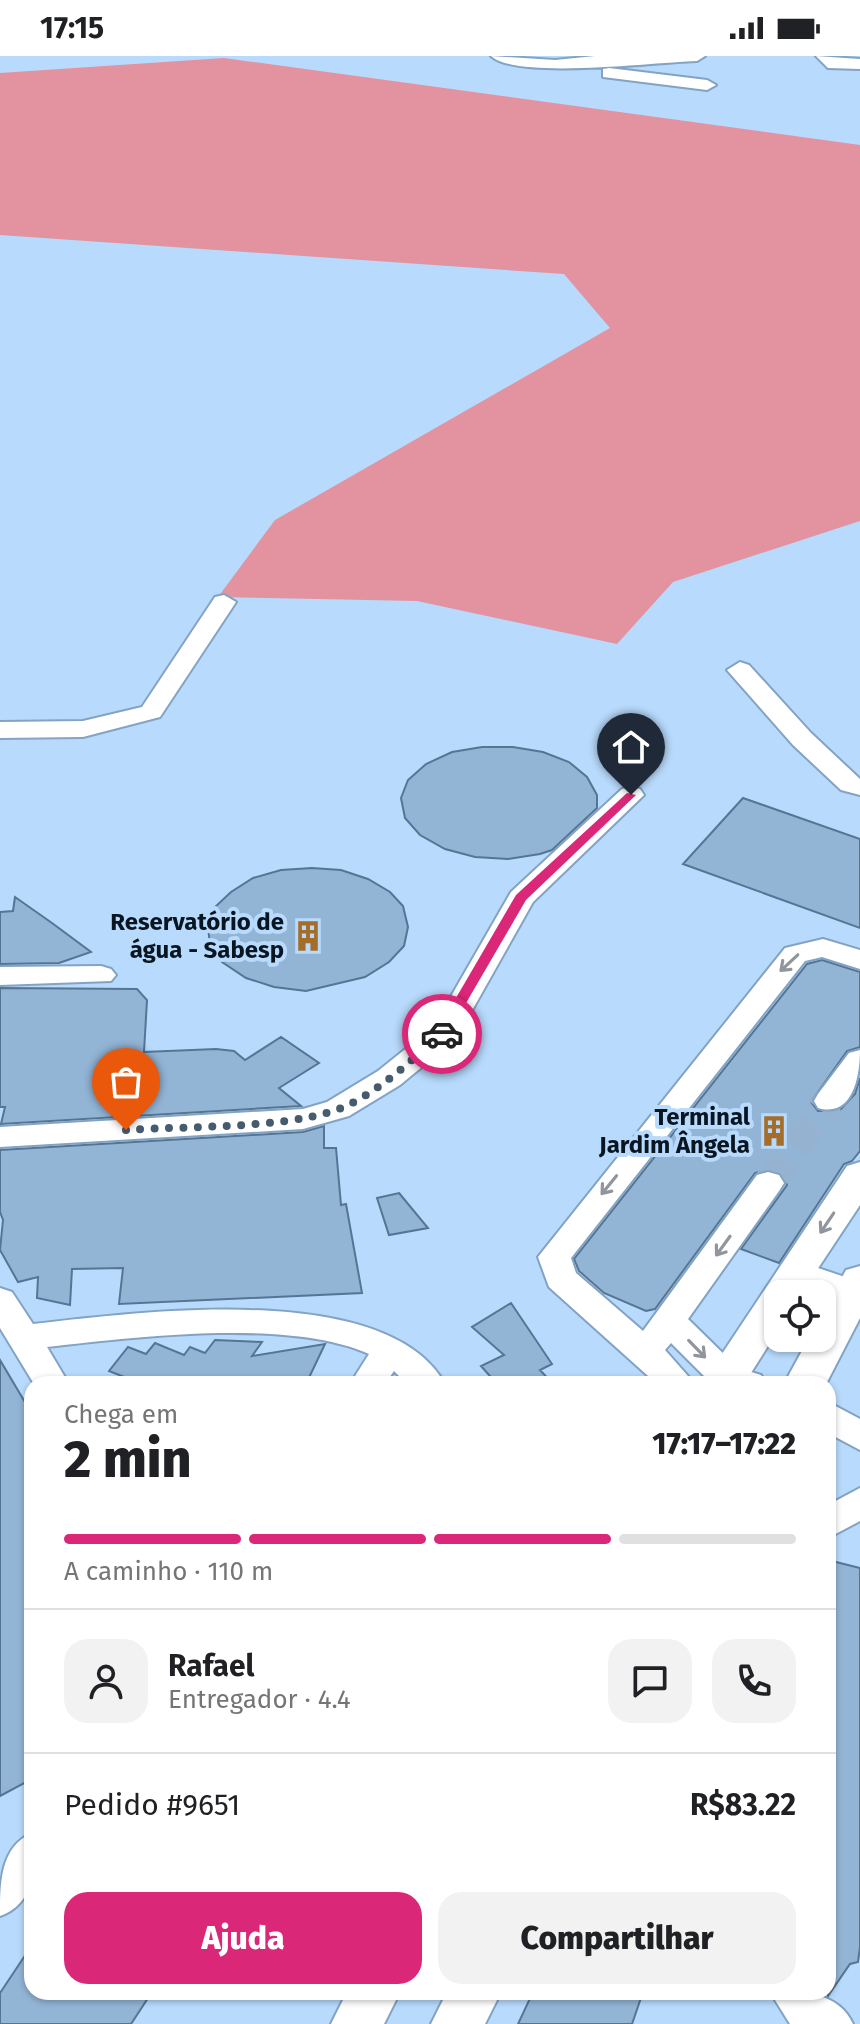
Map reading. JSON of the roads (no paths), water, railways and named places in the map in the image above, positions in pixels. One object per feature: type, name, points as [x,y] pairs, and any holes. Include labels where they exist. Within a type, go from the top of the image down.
[{"type":"main road","points":[[789,1280],[860,1175]]},
{"type":"main road","points":[[809,1376],[857,1291]]},
{"type":"main road","points":[[736,1376],[764,1325]]},
{"type":"main road","points":[[357,2024],[370,2000]]},
{"type":"main road","points":[[457,2024],[470,2000]]},
{"type":"street","points":[[499,56],[555,65],[697,56]]},
{"type":"street","points":[[824,56],[834,64],[860,64]]},
{"type":"street","points":[[595,62],[602,71],[611,73],[707,85]]},
{"type":"street","points":[[0,730],[83,729],[151,712],[224,602]]},
{"type":"street","points":[[740,670],[802,739],[850,784],[860,787]]},
{"type":"street","points":[[0,1137],[303,1119],[338,1109],[389,1078],[445,1032],[521,898],[631,795]]},
{"type":"street","points":[[670,1376],[561,1279],[554,1266],[557,1248],[795,954],[823,948],[860,960]]},
{"type":"street","points":[[0,976],[101,975]]},
{"type":"street","points":[[829,1101],[860,1060]]},
{"type":"street","points":[[646,1352],[768,1183]]},
{"type":"street","points":[[836,1290],[857,1291]]},
{"type":"street","points":[[0,1300],[47,1376]]},
{"type":"street","points":[[669,1320],[727,1376]]},
{"type":"street","points":[[22,1338],[157,1325],[304,1325],[343,1332],[391,1349],[420,1376]]},
{"type":"street","points":[[372,1376],[391,1349]]},
{"type":"street","points":[[836,1420],[860,1437]]},
{"type":"street","points":[[836,1518],[860,1502]]},
{"type":"street","points":[[2,1890],[24,1861]]},
{"type":"tunnel","points":[[768,1183],[829,1101]]},
{"type":"place","name":"Reservatório de água - Sabesp","points":[[308,936]]},
{"type":"place","name":"Terminal Jardim Ângela","points":[[774,1131]]}]
